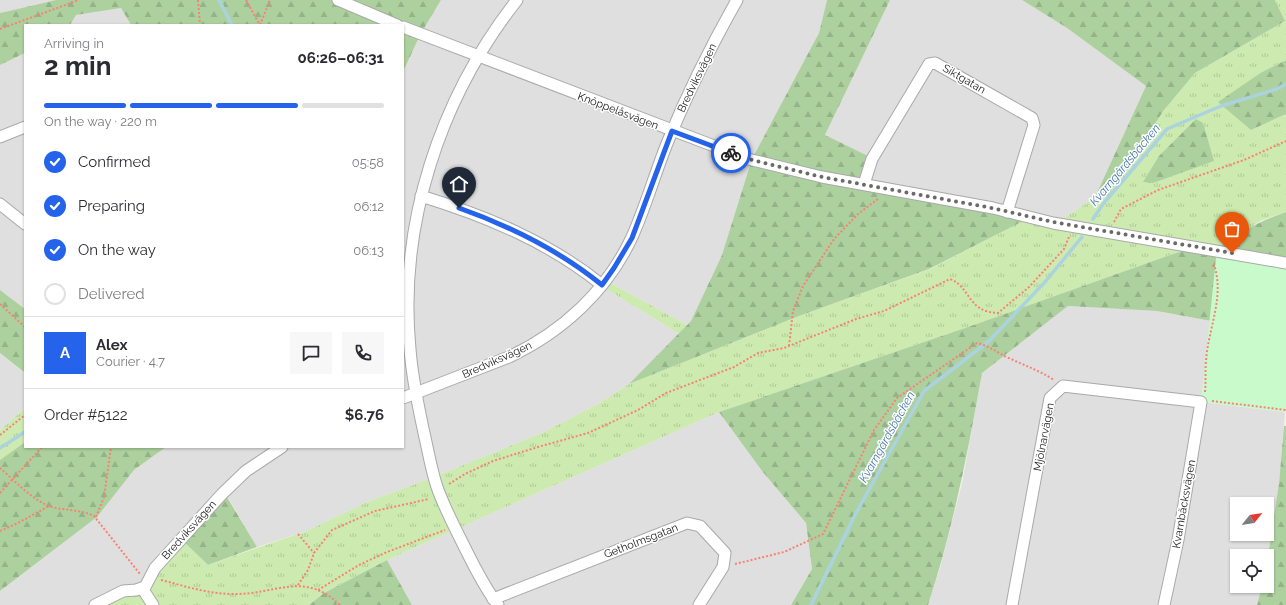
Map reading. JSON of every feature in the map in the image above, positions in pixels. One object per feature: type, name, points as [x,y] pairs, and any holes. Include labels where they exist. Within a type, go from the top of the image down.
[{"type":"street","points":[[338,0],[395,24]]},
{"type":"street","points":[[416,393],[410,349],[408,300],[412,244],[421,196],[431,159],[449,114],[478,57],[517,0]]},
{"type":"street","name":"Bredviksvägen","points":[[404,398],[526,349],[559,328],[575,315],[602,285],[632,238],[672,131],[705,60],[737,0]]},
{"type":"street","name":"Knöppelåsvägen","points":[[404,27],[478,57],[748,159],[822,177],[1007,212],[1076,227],[1286,263]]},
{"type":"street","name":"Siktgatan","points":[[864,184],[872,159],[929,64],[935,63],[1032,118],[1034,125],[1007,212]]},
{"type":"street","points":[[0,137],[24,127]]},
{"type":"street","points":[[421,196],[474,213],[524,236],[557,254],[602,285]]},
{"type":"street","points":[[0,204],[24,223]]},
{"type":"street","points":[[1063,386],[1205,400]]},
{"type":"street","name":"Mjölnarvägen","points":[[1012,605],[1050,398],[1063,386]]},
{"type":"street","name":"Getholmsgatan","points":[[416,393],[438,490],[453,526],[495,602],[687,523],[700,526],[725,553],[723,567]]},
{"type":"street","name":"Kvarnbäcksvägen","points":[[1164,605],[1205,400]]},
{"type":"street","name":"Bredviksvägen","points":[[142,588],[146,585],[155,568],[234,482],[260,461],[280,448]]},
{"type":"street","points":[[699,605],[723,567]]},
{"type":"street","points":[[95,605],[123,591],[142,588],[153,605]]},
{"type":"path","points":[[0,29],[79,0]]},
{"type":"path","points":[[198,0],[200,24]]},
{"type":"path","points":[[246,0],[259,24]]},
{"type":"path","points":[[260,24],[270,0]]},
{"type":"path","points":[[1108,232],[1121,210],[1158,190],[1244,160],[1286,141]]},
{"type":"path","points":[[789,346],[793,311],[803,286],[834,239],[858,214],[882,196]]},
{"type":"path","points":[[298,585],[308,570],[314,552],[332,530],[353,519],[374,511],[428,499],[438,490],[465,474],[494,461],[588,433],[638,410],[666,393],[734,367],[758,353],[789,346],[856,319],[884,311],[950,279],[955,281],[963,288],[968,298],[975,305],[990,312],[998,312],[1029,287],[1064,249],[1076,227]]},
{"type":"path","points":[[1211,258],[1216,277],[1217,290],[1216,312],[1206,361],[1205,400],[1286,410]]},
{"type":"path","points":[[0,304],[24,326]]},
{"type":"path","points":[[723,567],[784,552],[823,534],[874,430],[898,398],[977,343],[988,346],[1010,359],[1039,371],[1063,386]]},
{"type":"path","points":[[0,435],[24,416]]},
{"type":"path","points":[[0,494],[41,448]]},
{"type":"path","points":[[96,517],[104,497],[111,448]]},
{"type":"path","points":[[0,468],[38,500],[49,506],[83,511],[96,517],[136,571],[141,575],[219,594],[241,594],[298,585],[318,590],[340,605]]},
{"type":"path","points":[[0,531],[49,506]]},
{"type":"path","points":[[318,590],[359,565],[387,552],[453,526]]},
{"type":"path","points":[[298,534],[314,552]]},
{"type":"shaded area","points":[[0,0],[56,0],[0,13]]},
{"type":"shaded area","points":[[441,0],[827,0],[819,33],[722,255],[691,321],[687,325],[607,281],[603,287],[679,334],[629,384],[598,404],[542,433],[434,477],[367,502],[309,530],[257,547],[225,492],[146,585],[95,605],[0,605],[0,591],[97,517],[134,470],[165,448],[404,448],[404,70],[420,35]]},
{"type":"shaded area","points":[[890,0],[1022,0],[1067,28],[1146,86],[1095,197],[1057,223],[862,184],[825,135]]},
{"type":"shaded area","points":[[121,8],[130,24],[71,24],[76,15]]},
{"type":"shaded area","points":[[24,53],[24,308],[0,290],[0,65]]},
{"type":"shaded area","points":[[1068,306],[1157,311],[1211,321],[1201,402],[1285,412],[1279,483],[1274,516],[1274,497],[1230,497],[1230,541],[1270,541],[1269,549],[1230,549],[1230,593],[1260,593],[1257,605],[928,605],[940,568],[962,484],[982,373]]},
{"type":"shaded area","points":[[0,353],[24,373],[24,409],[0,430]]},
{"type":"shaded area","points":[[719,412],[762,471],[806,523],[812,569],[791,605],[412,605],[387,560]]},
{"type":"green space","points":[[56,0],[441,0],[420,35],[404,70],[404,24],[130,24],[121,8],[76,15],[71,24],[24,24],[24,53],[0,65],[0,13]]},
{"type":"green space","points":[[827,0],[890,0],[825,135],[868,156],[862,184],[1033,216],[929,269],[799,316],[629,384],[691,321],[722,255],[752,159],[819,33]]},
{"type":"green space","points":[[1022,0],[1275,0],[1285,21],[1195,73],[1164,110],[1108,196],[1095,197],[1146,86],[1067,28]]},
{"type":"green space","points":[[1275,0],[1286,0],[1286,60],[1262,72],[1251,130],[1286,114],[1286,212],[1262,220],[1217,249],[1194,247],[965,328],[719,412],[387,560],[324,593],[309,605],[95,605],[142,589],[182,540],[208,565],[309,530],[367,502],[434,477],[542,433],[598,404],[629,384],[799,316],[930,269],[1033,216],[1057,223],[1095,197],[1108,196],[1164,110],[1195,73],[1285,21]]},
{"type":"green space","points":[[1286,60],[1286,114],[1251,130],[1218,102],[1262,72]]},
{"type":"green space","points":[[1196,119],[1203,123],[1214,161],[1153,183],[1143,182],[1159,156]]},
{"type":"green space","points":[[1286,212],[1286,260],[1217,249],[1233,237],[1267,219]]},
{"type":"green space","points":[[1194,247],[1217,249],[1211,321],[1157,311],[1068,306],[982,373],[959,490],[945,548],[928,605],[791,605],[812,569],[806,523],[762,471],[719,412],[965,328]]},
{"type":"green space","points":[[1217,249],[1286,260],[1286,412],[1201,402]]},
{"type":"green space","points":[[607,281],[687,325],[679,334],[603,287]]},
{"type":"green space","points":[[0,290],[24,308],[24,372],[0,353]]},
{"type":"green space","points":[[24,409],[24,443],[0,460],[0,430]]},
{"type":"green space","points":[[1284,426],[1286,426],[1286,605],[1257,605],[1260,593],[1274,593],[1274,549],[1269,549],[1270,541],[1274,541],[1274,516],[1279,483]]},
{"type":"green space","points":[[24,443],[24,448],[165,448],[134,470],[97,517],[0,591],[0,460]]},
{"type":"green space","points":[[224,492],[257,547],[208,565],[182,540]]},
{"type":"green space","points":[[387,560],[412,605],[309,605],[324,593]]},
{"type":"waterway","points":[[219,0],[231,24]]},
{"type":"waterway","name":"Kvarngårdsbäcken","points":[[1093,219],[1103,204],[1167,129],[1221,106],[1277,89],[1286,84]]},
{"type":"waterway","name":"Kvarngårdsbäcken","points":[[811,605],[855,515],[924,391],[988,342],[1045,282],[1082,237]]},
{"type":"waterway","points":[[0,448],[24,433]]},
{"type":"way so far","points":[[731,153],[748,159],[822,177],[992,208],[1042,220],[1095,230],[1232,253]]},
{"type":"route","points":[[459,208],[504,226],[541,245],[589,274],[602,285],[632,238],[656,170],[672,131],[731,153]]}]
